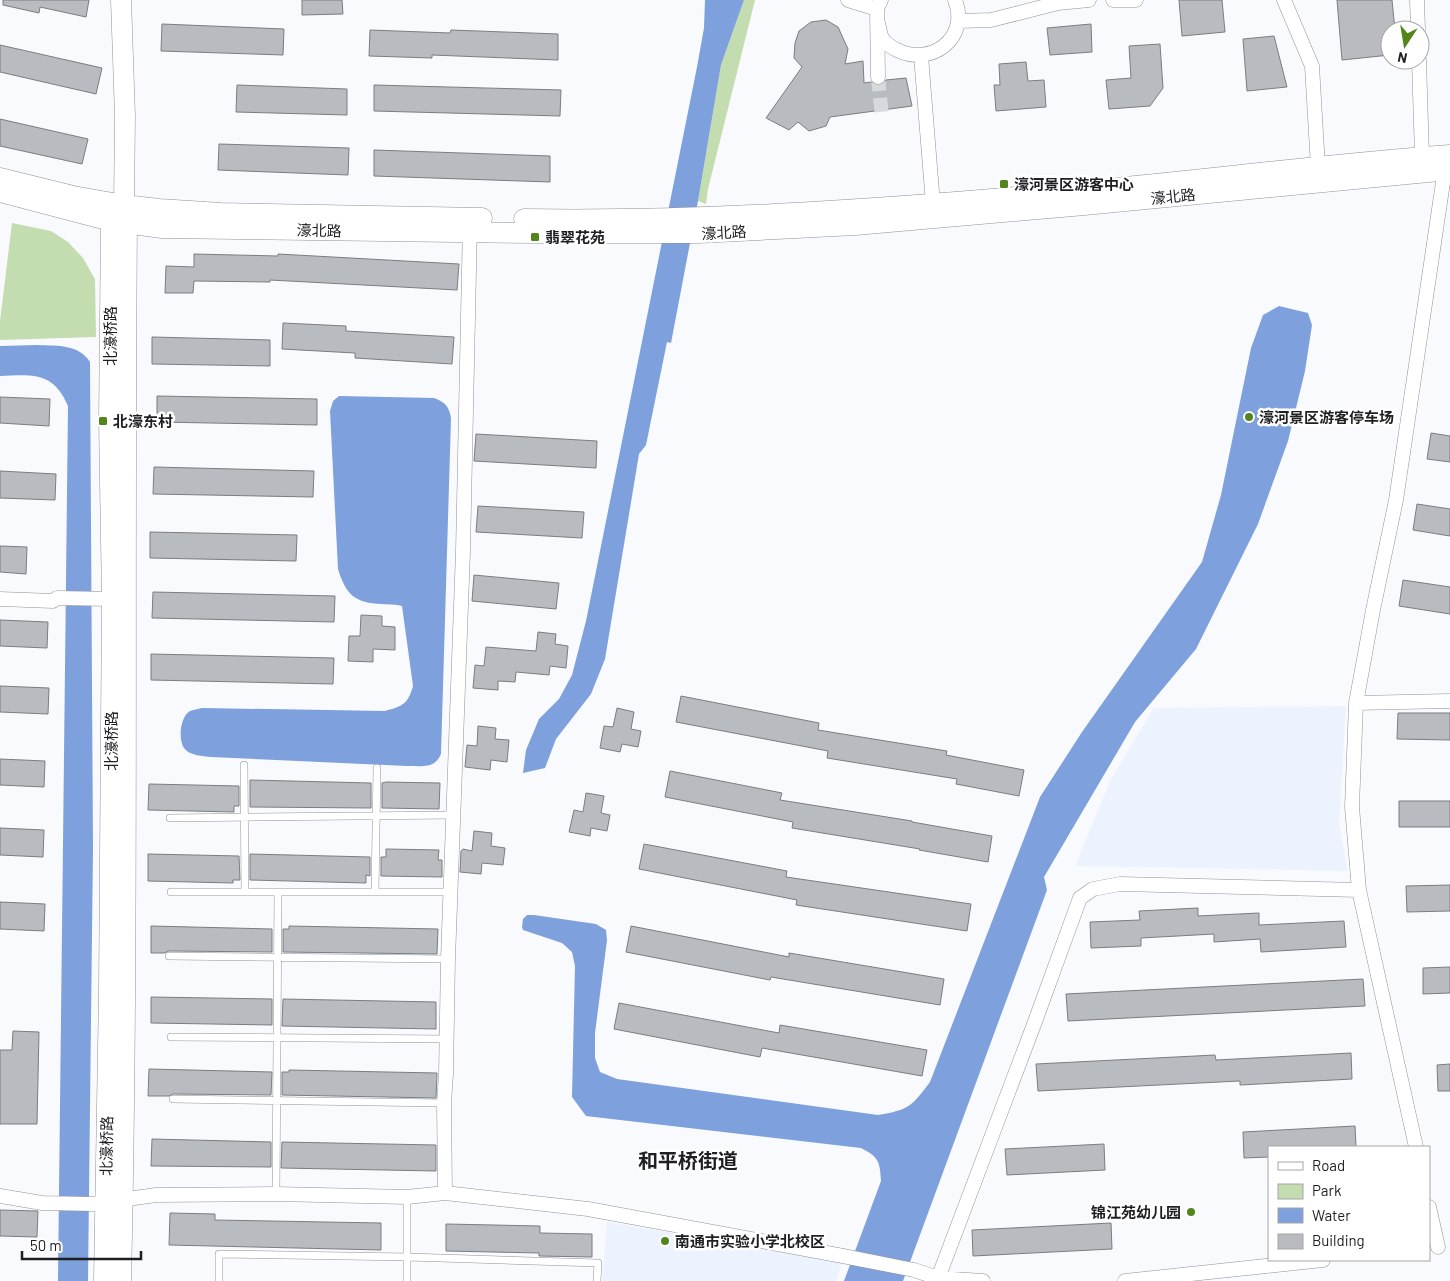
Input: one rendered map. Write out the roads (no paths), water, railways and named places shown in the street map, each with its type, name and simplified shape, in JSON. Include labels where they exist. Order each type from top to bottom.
[{"type":"main road","name":"北濠桥路","points":[[104,1281],[107,1202],[109,990],[103,600],[109,421],[121,216],[125,106],[121,0]]},
{"type":"main road","name":"濠北路","points":[[698,225],[1083,191],[1422,157],[1448,162]]},
{"type":"main road","name":"濠北路","points":[[0,192],[121,216],[162,228],[470,224],[659,226],[855,224],[1084,206],[1448,162]]},
{"type":"main road","name":"濠北路","points":[[0,178],[73,196],[121,216]]},
{"type":"main road","name":"北濠桥路","points":[[121,216],[126,425],[125,989],[107,1202],[121,1281]]},
{"type":"street","points":[[848,0],[879,11]]},
{"type":"street","points":[[879,11],[882,38],[892,48],[905,54],[921,56],[934,53],[945,45],[954,34],[958,22],[958,7],[955,0]]},
{"type":"street","points":[[958,22],[991,20],[1058,3],[1089,0]]},
{"type":"street","points":[[1113,0],[1136,0]]},
{"type":"street","points":[[1284,0],[1312,66],[1318,167]]},
{"type":"street","points":[[1416,0],[1417,20]]},
{"type":"street","points":[[878,77],[879,11]]},
{"type":"street","points":[[921,56],[933,204]]},
{"type":"street","points":[[1419,70],[1422,157]]},
{"type":"street","points":[[1416,1146],[1359,890],[1352,807],[1356,703],[1396,500],[1448,162]]},
{"type":"street","points":[[445,1193],[444,1103],[463,551],[470,224]]},
{"type":"street","points":[[0,599],[53,601],[57,598],[103,600]]},
{"type":"street","points":[[1356,703],[1450,701]]},
{"type":"street","points":[[937,1280],[1080,898],[1093,889],[1120,884],[1359,890]]},
{"type":"street","points":[[0,1196],[49,1203],[107,1202],[156,1195],[276,1194],[407,1197],[445,1193],[588,1209],[914,1270],[937,1280],[983,1281]]},
{"type":"street","points":[[1430,1211],[1439,1248]]},
{"type":"street","points":[[1125,1281],[1314,1261]]},
{"type":"lane","points":[[244,765],[245,892]]},
{"type":"lane","points":[[375,892],[377,768]]},
{"type":"lane","points":[[170,818],[453,815]]},
{"type":"lane","points":[[170,892],[450,892]]},
{"type":"lane","points":[[276,1194],[278,892]]},
{"type":"lane","points":[[169,956],[448,959]]},
{"type":"lane","points":[[171,1037],[447,1039]]},
{"type":"lane","points":[[173,1099],[444,1103]]},
{"type":"lane","points":[[407,1197],[407,1281]]},
{"type":"lane","points":[[219,1281],[219,1254],[598,1263],[596,1281]]},
{"type":"water","points":[[705,0],[744,0],[721,65],[671,343],[667,342],[646,445],[639,454],[605,659],[591,694],[556,739],[545,768],[523,773],[526,750],[539,719],[559,699],[572,675],[586,621],[697,67],[704,28]]},
{"type":"water","points":[[1279,306],[1308,313],[1312,325],[1305,371],[1288,441],[1258,524],[1196,649],[1135,722],[1044,877],[1047,890],[903,1281],[844,1281],[881,1181],[879,1165],[875,1157],[861,1148],[586,1116],[572,1097],[575,966],[572,952],[562,943],[523,930],[523,919],[527,915],[534,915],[596,924],[606,930],[607,940],[595,1033],[595,1058],[600,1072],[617,1079],[878,1115],[903,1109],[914,1102],[930,1082],[1040,797],[1082,732],[1202,562],[1221,495],[1251,348],[1263,315]]},
{"type":"water","points":[[38,345],[74,349],[85,356],[90,362],[93,848],[88,1281],[58,1281],[68,406],[56,386],[48,381],[32,376],[0,376],[0,346]]},
{"type":"water","points":[[339,396],[434,398],[448,407],[450,414],[441,754],[435,762],[427,766],[417,766],[211,757],[193,754],[184,748],[181,739],[182,723],[190,711],[202,708],[385,711],[396,708],[407,701],[409,697],[413,686],[402,606],[365,602],[358,599],[344,585],[338,569],[330,411],[333,401]]},
{"type":"tunnel","points":[[878,77],[882,116]]},
{"type":"place","name":"濠河景区游客中心","points":[[1004,184]]},
{"type":"place","name":"翡翠花苑","points":[[535,237]]},
{"type":"place","name":"濠河景区游客停车场","points":[[1249,417]]},
{"type":"place","name":"北濠东村","points":[[103,421]]},
{"type":"place","name":"锦江苑幼儿园","points":[[1191,1212]]},
{"type":"place","name":"南通市实验小学北校区","points":[[665,1241]]},
{"type":"district","name":"和平桥街道","points":[[688,1160]]}]
